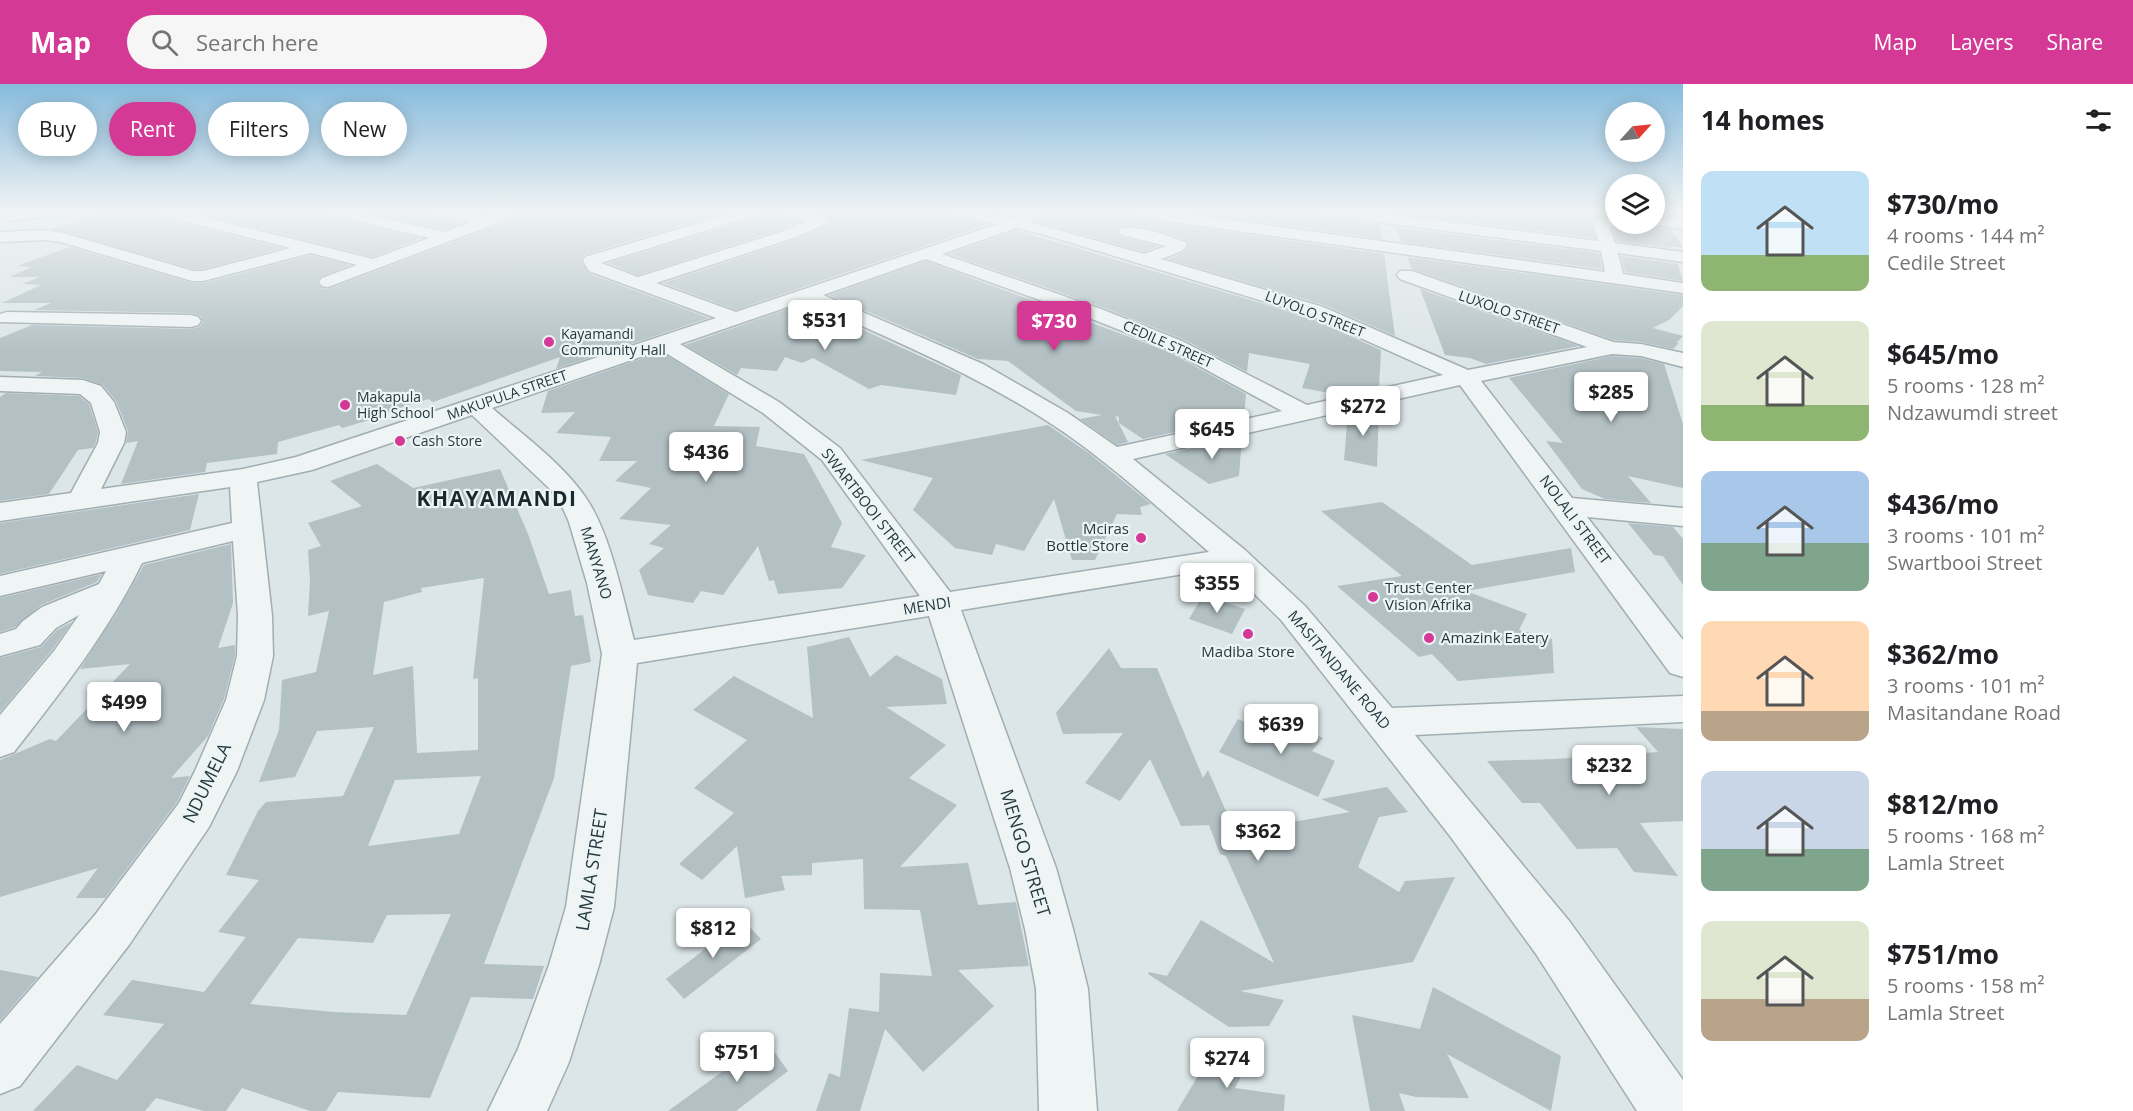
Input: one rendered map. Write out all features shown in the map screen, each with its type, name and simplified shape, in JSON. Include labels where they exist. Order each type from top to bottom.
[{"type":"street","points":[[131,258],[192,276],[203,276],[273,258]]},
{"type":"street","points":[[347,258],[374,264]]},
{"type":"street","points":[[328,282],[390,258]]},
{"type":"street","points":[[601,258],[591,261],[595,267],[735,318]]},
{"type":"street","points":[[637,283],[715,258]]},
{"type":"street","name":"MAKUPULA STREET","points":[[0,512],[243,477],[320,459],[910,258]]},
{"type":"street","name":"CEDILE STREET","points":[[938,258],[1094,313],[1175,345],[1304,413]]},
{"type":"street","name":"LUYOLO STREET","points":[[1142,258],[1316,311],[1466,377]]},
{"type":"street","points":[[1467,258],[1683,288]]},
{"type":"street","points":[[1610,258],[1615,278]]},
{"type":"street","name":"LUXOLO STREET","points":[[1406,275],[1612,348]]},
{"type":"street","name":"MASITANDANE ROAD","points":[[806,294],[975,369],[1059,418],[1113,456],[1234,557],[1293,613],[1466,824],[1553,938],[1670,1111]]},
{"type":"street","points":[[3,319],[45,300]]},
{"type":"street","points":[[3,319],[191,321]]},
{"type":"street","name":"SWARTBOOI STREET","points":[[662,342],[771,408],[831,454],[942,604]]},
{"type":"street","points":[[1113,456],[1466,377],[1612,348],[1641,350],[1683,360]]},
{"type":"street","name":"NOLALI STREET","points":[[1466,377],[1683,665]]},
{"type":"street","points":[[0,384],[83,387],[93,391],[102,402],[112,424],[111,443],[81,500]]},
{"type":"street","points":[[0,398],[24,384]]},
{"type":"street","name":"MANYANO","points":[[476,406],[560,483],[575,503],[584,522],[603,584],[620,654]]},
{"type":"street","name":"NDUMELA","points":[[0,1066],[112,930],[194,815],[216,771],[245,700],[255,656],[255,616],[243,477]]},
{"type":"street","points":[[1565,506],[1683,517]]},
{"type":"street","points":[[0,586],[247,529]]},
{"type":"street","points":[[0,742],[32,648],[112,590],[129,557]]},
{"type":"street","name":"MENDI","points":[[620,654],[1234,557]]},
{"type":"street","name":"MENGO STREET","points":[[942,604],[1033,868],[1049,929],[1062,988],[1068,1111]]},
{"type":"street","name":"LAMLA STREET","points":[[517,1111],[541,1062],[574,965],[590,907],[620,654]]},
{"type":"street","points":[[1382,722],[1574,716],[1683,709]]},
{"type":"building","points":[[40,258],[107,258],[192,283],[204,283],[300,258],[322,258],[350,265],[320,277],[317,283],[322,288],[328,289],[411,258],[582,258],[581,260],[588,273],[709,318],[556,369],[560,357],[433,402],[428,399],[342,428],[339,425],[278,442],[277,454],[207,463],[205,472],[121,484],[138,441],[126,443],[128,431],[116,401],[103,385],[83,378],[35,376],[42,372],[0,371],[0,338],[32,325],[191,329],[199,327],[203,322],[200,316],[191,313],[34,310],[51,303],[2,303],[41,285],[23,284],[39,277],[9,277],[32,267],[17,266]]},
{"type":"building","points":[[154,258],[245,258],[203,269],[193,269]]},
{"type":"building","points":[[624,258],[692,258],[638,275],[608,263]]},
{"type":"building","points":[[739,258],[889,258],[736,310],[663,283]]},
{"type":"building","points":[[960,258],[1110,258],[1308,317],[1381,350],[1379,387],[1341,395],[1302,388],[1310,364],[1249,353],[1247,372],[1183,339],[1102,307]]},
{"type":"building","points":[[1385,258],[1395,336],[1324,305],[1168,259]]},
{"type":"building","points":[[1407,258],[1683,295],[1683,306],[1669,320],[1653,328],[1683,336],[1673,349],[1641,342],[1613,340],[1412,269]]},
{"type":"building","points":[[1520,258],[1600,258],[1602,269]]},
{"type":"building","points":[[1621,258],[1678,264],[1683,281],[1625,272]]},
{"type":"building","points":[[926,261],[1167,351],[1246,394],[1244,417],[1143,439],[1119,423],[1119,417],[1115,416],[1128,442],[1117,445],[1080,419],[1102,415],[1076,411],[1008,361],[978,359],[829,295]]},
{"type":"building","points":[[1420,289],[1579,346],[1486,364],[1470,358],[1445,355]]},
{"type":"building","points":[[805,303],[961,375],[956,395],[881,385],[869,389],[813,358],[802,363],[785,357],[777,371],[741,368],[737,375],[685,345]]},
{"type":"building","points":[[661,352],[729,394],[714,426],[760,427],[756,446],[804,454],[842,523],[831,547],[866,555],[842,588],[778,594],[774,580],[769,581],[758,546],[723,595],[701,591],[693,603],[648,595],[639,570],[664,548],[649,544],[671,525],[619,519],[651,488],[615,481],[637,461],[599,461],[611,437],[556,433],[575,412],[541,413],[548,391]]},
{"type":"building","points":[[1612,356],[1641,358],[1664,364],[1683,424],[1683,488],[1628,476],[1651,503],[1605,499],[1582,489],[1546,441],[1563,443],[1509,378]]},
{"type":"building","points":[[6,393],[79,396],[89,404],[98,432],[96,442],[93,448],[78,450],[49,494],[0,501],[0,397]]},
{"type":"building","points":[[1379,406],[1377,467],[1344,460],[1348,413]]},
{"type":"building","points":[[1048,425],[1090,454],[1151,504],[1140,507],[1142,515],[1117,514],[1095,560],[1072,560],[1054,499],[1024,551],[996,544],[992,555],[955,548],[913,510],[933,478],[861,460]]},
{"type":"building","points":[[1242,437],[1239,476],[1209,484],[1165,454]]},
{"type":"building","points":[[377,464],[413,488],[500,469],[528,534],[549,594],[571,590],[575,616],[583,615],[591,662],[571,666],[554,778],[484,964],[544,966],[533,999],[471,997],[430,1098],[338,1092],[326,1111],[310,1111],[242,1088],[226,1111],[204,1111],[156,1098],[145,1111],[33,1111],[77,1065],[117,1080],[164,1024],[103,1015],[132,980],[204,992],[246,937],[218,932],[259,880],[226,875],[258,811],[266,802],[343,796],[374,727],[317,731],[295,777],[259,782],[279,730],[282,680],[316,672],[329,611],[308,616],[310,581],[308,550],[321,546],[308,523],[362,506],[330,481]],"holes":[[[484,578],[473,679],[478,678],[478,750],[417,753],[413,666],[373,675],[384,602],[422,592],[421,588]],[[481,776],[459,834],[368,846],[395,780]],[[451,914],[406,1015],[334,1012],[250,1004],[298,938],[373,943],[387,915]]]},
{"type":"building","points":[[199,494],[190,530],[0,574],[0,523]]},
{"type":"building","points":[[1382,502],[1472,565],[1571,548],[1575,572],[1466,591],[1527,614],[1519,630],[1552,639],[1554,673],[1458,681],[1432,654],[1419,657],[1337,586],[1402,576],[1321,511]]},
{"type":"building","points":[[1628,523],[1673,527],[1683,539],[1683,585],[1663,556],[1654,555]]},
{"type":"building","points":[[231,544],[233,603],[218,648],[235,645],[235,656],[224,699],[208,736],[171,778],[190,776],[177,802],[105,898],[76,898],[98,868],[0,897],[0,760],[50,739],[56,741],[130,664],[80,669],[116,614],[144,565]]},
{"type":"building","points":[[102,574],[97,582],[41,605],[15,627],[0,632],[0,598]]},
{"type":"building","points":[[1203,595],[1245,609],[1232,634],[1189,619]]},
{"type":"building","points":[[72,622],[52,650],[0,712],[0,658],[41,647],[57,630]]},
{"type":"building","points":[[849,637],[870,677],[896,655],[942,679],[947,704],[886,707],[946,745],[909,778],[957,805],[900,867],[968,863],[978,905],[1016,902],[1029,966],[958,970],[994,1006],[923,1072],[885,1029],[860,1111],[816,1111],[829,1073],[840,1077],[849,1008],[879,1012],[880,973],[932,976],[920,910],[864,909],[863,859],[812,863],[812,875],[781,876],[785,890],[745,898],[737,846],[702,880],[679,864],[734,813],[694,788],[747,740],[693,710],[734,676],[813,718],[807,647]]},
{"type":"building","points":[[1109,648],[1121,668],[1157,668],[1203,778],[1208,770],[1225,809],[1242,831],[1350,812],[1321,799],[1387,787],[1408,812],[1379,817],[1358,867],[1399,892],[1405,881],[1455,877],[1413,962],[1240,991],[1284,1000],[1269,1026],[1229,1027],[1148,974],[1149,972],[1167,976],[1201,920],[1274,963],[1226,856],[1220,854],[1209,825],[1181,826],[1150,759],[1120,801],[1085,783],[1123,733],[1063,734],[1056,713]]},
{"type":"building","points":[[1238,719],[1281,738],[1294,723],[1323,738],[1312,751],[1335,761],[1318,797],[1219,752]]},
{"type":"building","points":[[1636,727],[1683,729],[1683,821],[1640,823],[1678,876],[1634,872],[1617,848],[1577,849],[1540,803],[1522,803],[1487,761],[1658,752]]},
{"type":"building","points":[[743,920],[761,939],[684,999],[666,979]]},
{"type":"building","points":[[0,970],[38,977],[0,1021]]},
{"type":"building","points":[[1433,987],[1561,1056],[1551,1111],[1447,1054],[1469,1098],[1416,1097],[1399,1093],[1405,1111],[1370,1111],[1352,1015],[1420,1029]]},
{"type":"building","points":[[766,1040],[788,1071],[736,1111],[668,1111]]},
{"type":"building","points":[[1217,1044],[1247,1066],[1235,1088],[1285,1095],[1284,1111],[1177,1111]]},
{"type":"place","name":"Kayamandi Community Hall","points":[[549,342]]},
{"type":"place","name":"Makapula High School","points":[[345,405]]},
{"type":"place","name":"Cash Store","points":[[400,441]]},
{"type":"place","name":"Mciras Bottle Store","points":[[1141,538]]},
{"type":"place","name":"Trust Center Vision Afrika","points":[[1373,597]]},
{"type":"place","name":"Madiba Store","points":[[1248,634]]},
{"type":"place","name":"Amazink Eatery","points":[[1429,638]]},
{"type":"district","name":"KHAYAMANDI","points":[[497,499]]}]
